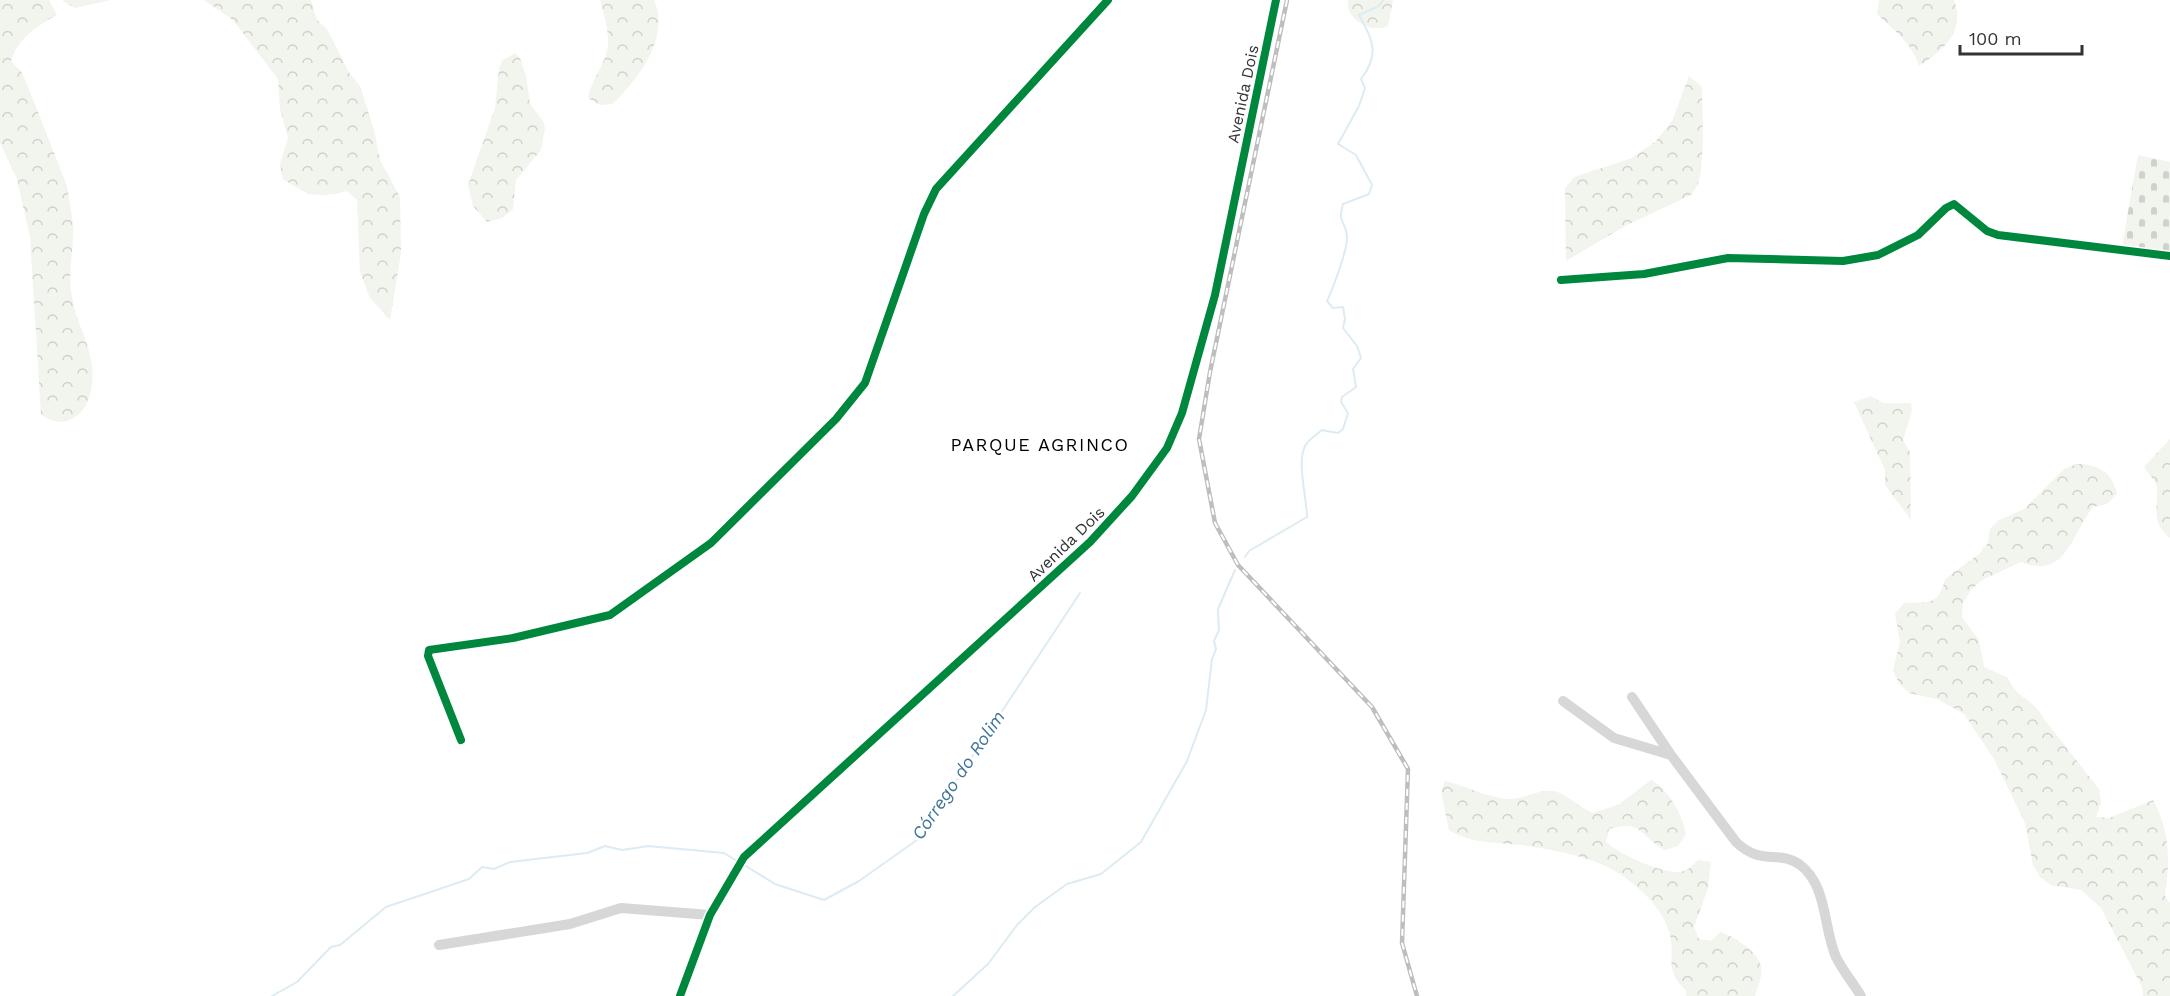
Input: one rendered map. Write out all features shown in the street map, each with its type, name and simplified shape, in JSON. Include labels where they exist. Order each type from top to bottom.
[{"type":"street","points":[[461,740],[428,656],[429,650],[513,638],[610,615],[711,543],[737,519],[836,419],[865,383],[924,214],[936,189],[1108,0]]},
{"type":"street","name":"Avenida Dois","points":[[683,994],[710,915],[740,863],[1090,542],[1132,496],[1167,448],[1182,413],[1215,295],[1276,0]]},
{"type":"street","points":[[1561,280],[1644,274],[1728,258],[1843,261],[1878,255],[1918,235],[1946,208],[1954,204],[1987,231],[1998,235],[2170,256]]},
{"type":"street","points":[[1632,697],[1671,755],[1746,852],[1756,857],[1787,859],[1798,864],[1808,873],[1820,896],[1837,958],[1861,996]]},
{"type":"street","points":[[1563,701],[1614,738],[1671,755]]},
{"type":"street","points":[[439,945],[570,924],[621,908],[710,915]]},
{"type":"green space","points":[[0,0],[49,0],[57,15],[35,28],[23,40],[11,62],[21,71],[27,84],[67,186],[72,217],[71,288],[75,310],[90,356],[92,381],[86,405],[75,417],[62,422],[41,415],[30,237],[17,179],[0,143]]},
{"type":"green space","points":[[63,0],[111,0],[75,8],[63,1]]},
{"type":"green space","points":[[204,0],[311,0],[317,20],[327,29],[350,74],[360,86],[374,130],[380,160],[400,197],[401,253],[390,320],[370,298],[360,272],[357,200],[347,191],[327,195],[307,193],[283,179],[280,164],[288,138],[280,109],[278,79],[233,20]]},
{"type":"green space","points":[[600,0],[654,0],[658,14],[658,28],[649,56],[632,82],[613,104],[600,105],[588,98],[607,53],[608,45]]},
{"type":"green space","points":[[1348,0],[1393,0],[1388,26],[1375,28],[1361,24],[1351,14]]},
{"type":"green space","points":[[1879,0],[1954,0],[1957,11],[1955,31],[1944,47],[1919,66],[1912,50],[1877,14]]},
{"type":"green space","points":[[515,53],[520,58],[526,76],[530,104],[543,121],[545,128],[541,150],[516,180],[513,209],[502,218],[487,222],[473,206],[468,185],[495,108],[499,68],[503,60]]},
{"type":"green space","points":[[1689,76],[1702,87],[1703,142],[1701,171],[1698,184],[1691,195],[1627,225],[1566,261],[1565,188],[1574,177],[1632,158],[1655,142],[1672,121]]},
{"type":"green space","points":[[2138,155],[2170,162],[2170,251],[2122,246]]},
{"type":"green space","points":[[1871,396],[1883,403],[1911,403],[1912,411],[1903,440],[1910,452],[1911,520],[1885,485],[1885,470],[1854,402]]},
{"type":"green space","points":[[2170,439],[2170,538],[2160,527],[2157,515],[2157,488],[2144,467]]},
{"type":"green space","points":[[2077,464],[2085,464],[2103,471],[2112,480],[2117,494],[2107,504],[2093,507],[2066,552],[2058,560],[2048,565],[2036,566],[2021,562],[1982,580],[1971,590],[1963,603],[1962,617],[1979,640],[1984,667],[2008,678],[2016,691],[2035,706],[2099,789],[2101,803],[2096,817],[2109,818],[2153,800],[2163,823],[2167,846],[2168,871],[2165,896],[2170,903],[2170,996],[2143,996],[2142,987],[2101,908],[2081,890],[2051,885],[2040,877],[2033,865],[2025,823],[1994,759],[1964,714],[1937,699],[1909,693],[1899,684],[1893,670],[1900,642],[1895,614],[1904,603],[1926,602],[1936,598],[1945,579],[1979,554],[1988,543],[1990,529],[1999,520],[2024,509],[2064,469]]},
{"type":"green space","points":[[1651,780],[1669,796],[1681,819],[1686,834],[1678,846],[1665,850],[1640,831],[1629,826],[1609,829],[1606,842],[1640,862],[1669,871],[1684,871],[1698,860],[1711,862],[1708,888],[1694,927],[1699,939],[1711,941],[1720,932],[1737,940],[1753,953],[1760,963],[1761,971],[1755,996],[1686,996],[1686,990],[1672,969],[1671,941],[1666,924],[1652,902],[1633,884],[1617,872],[1580,857],[1528,846],[1477,841],[1458,835],[1449,830],[1441,792],[1445,781],[1507,799],[1551,791],[1561,794],[1593,813],[1618,805]]},
{"type":"waterway","points":[[1245,557],[1249,551],[1307,517],[1302,468],[1304,449],[1309,441],[1322,430],[1338,433],[1343,429],[1348,413],[1341,402],[1342,397],[1356,387],[1353,369],[1361,358],[1357,346],[1343,328],[1345,319],[1343,307],[1333,308],[1327,301],[1347,242],[1346,231],[1341,219],[1343,204],[1369,194],[1372,185],[1356,155],[1338,144],[1359,106],[1365,88],[1361,79],[1371,62],[1371,39],[1359,15],[1379,6],[1383,0]]},
{"type":"waterway","points":[[953,996],[988,964],[1017,925],[1035,907],[1067,884],[1101,874],[1141,842],[1187,761],[1206,710],[1212,659],[1216,649],[1214,641],[1219,630],[1218,609],[1235,570]]},
{"type":"waterway","name":"Córrego do Rolim","points":[[744,865],[775,884],[824,900],[859,881],[917,840],[1080,593]]},
{"type":"waterway","name":"Córrego do Rolim","points":[[272,996],[297,982],[331,947],[340,945],[386,907],[469,879],[482,867],[494,869],[510,862],[587,853],[605,846],[622,850],[648,846],[724,853],[737,861]]},
{"type":"railway","points":[[1287,0],[1210,372],[1199,439],[1215,523],[1238,565],[1372,707],[1408,769],[1402,943],[1417,996]]},
{"type":"cycle path","points":[[461,740],[428,656],[429,650],[513,638],[610,615],[711,543],[836,419],[865,383],[924,214],[936,189],[1108,0]]},
{"type":"cycle path","points":[[680,996],[710,915],[744,857],[1090,542],[1132,496],[1167,448],[1182,413],[1215,295],[1276,0]]},
{"type":"cycle path","points":[[1561,280],[1644,274],[1728,258],[1843,261],[1878,255],[1918,235],[1946,208],[1954,204],[1987,231],[1998,235],[2170,256]]},
{"type":"district","name":"PARQUE AGRINCO","points":[[1040,444]]}]
